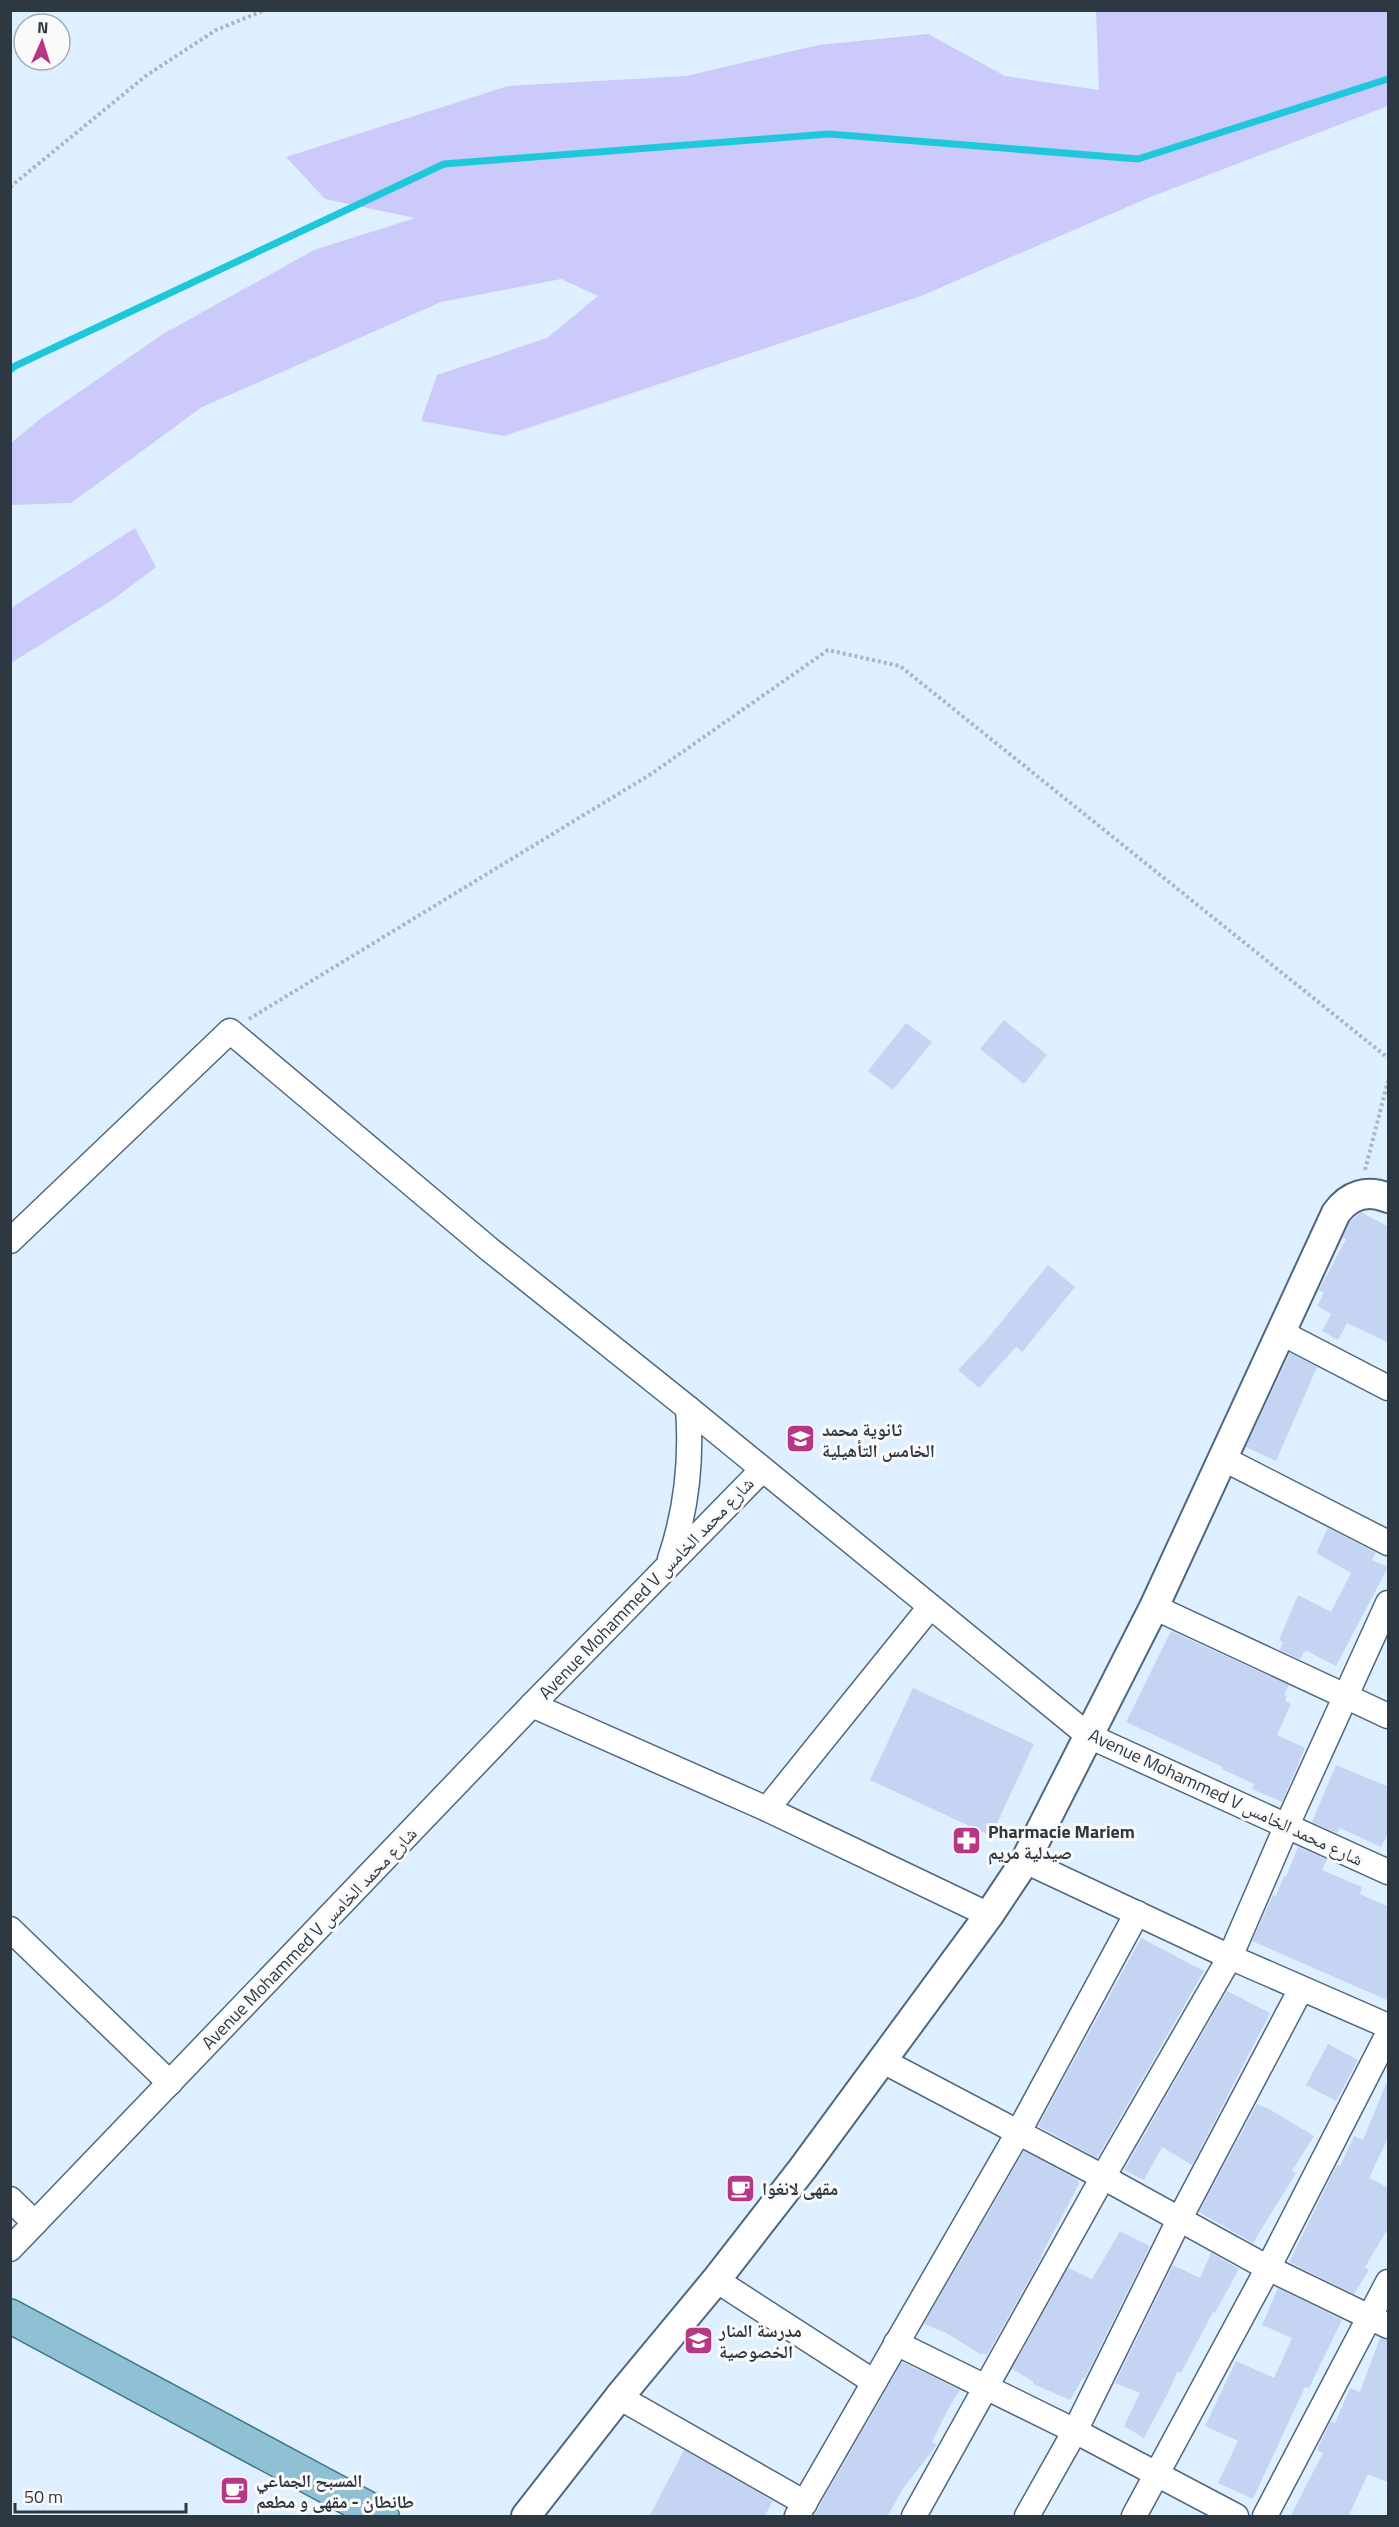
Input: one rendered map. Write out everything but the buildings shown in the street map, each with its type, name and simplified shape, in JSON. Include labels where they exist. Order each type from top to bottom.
[{"type":"main road","points":[[11,2315],[382,2517]]},
{"type":"street","points":[[10,1242],[230,1030],[489,1249],[762,1470]]},
{"type":"street","points":[[526,2517],[803,2168],[989,1916],[1025,1861],[1154,1607],[1336,1213],[1341,1205],[1358,1195],[1379,1194],[1389,1198]]},
{"type":"street","points":[[1280,1332],[1389,1388]]},
{"type":"street","points":[[668,1565],[688,1488],[690,1461],[688,1408]]},
{"type":"street","points":[[1222,1458],[1389,1543]]},
{"type":"street","name":"Avenue Mohammed V شارع محمد الخامس","points":[[10,2249],[532,1705],[762,1470],[1089,1736],[1389,1872]]},
{"type":"street","points":[[914,2517],[1103,2177],[1230,1957],[1287,1825],[1389,1603]]},
{"type":"street","points":[[767,1809],[930,1607]]},
{"type":"street","points":[[1154,1607],[1389,1716]]},
{"type":"street","points":[[532,1705],[767,1809],[989,1916]]},
{"type":"street","points":[[1025,1861],[1230,1957],[1389,2026]]},
{"type":"street","points":[[619,2397],[801,2510],[1018,2133],[1137,1913]]},
{"type":"street","points":[[10,1929],[170,2083]]},
{"type":"street","points":[[1027,2517],[1075,2431],[1179,2220],[1301,1989]]},
{"type":"street","points":[[1134,2517],[1268,2268],[1389,2034]]},
{"type":"street","points":[[881,2060],[1103,2177],[1268,2268],[1379,2321]]},
{"type":"street","points":[[10,2199],[34,2223]]},
{"type":"street","points":[[716,2280],[874,2382]]},
{"type":"street","points":[[1265,2517],[1379,2321],[1389,2282]]},
{"type":"street","points":[[896,2343],[1075,2431],[1236,2517]]},
{"type":"path","points":[[10,187],[147,75],[216,30],[265,10]]},
{"type":"path","points":[[230,1030],[651,774],[828,651],[900,666],[1389,1058]]},
{"type":"path","points":[[1358,1195],[1389,1081]]},
{"type":"shaded area","points":[[1096,11],[1388,11],[1388,106],[1148,198],[921,296],[504,436],[421,421],[437,375],[547,338],[598,296],[561,279],[441,302],[202,407],[71,503],[11,505],[11,443],[40,419],[163,334],[314,250],[415,218],[325,199],[286,157],[508,86],[686,76],[819,45],[928,34],[1005,76],[1099,90]]},
{"type":"shaded area","points":[[135,528],[156,567],[115,598],[11,663],[11,608]]},
{"type":"waterway","points":[[10,370],[444,164],[829,134],[1138,159],[1388,79]]},
{"type":"place","name":"ثانوية محمد الخامس التأهيلية","points":[[801,1439]]},
{"type":"place","name":"Pharmacie Mariem صيدلية مريم","points":[[967,1841]]},
{"type":"place","name":"مقهى لانغوا","points":[[741,2188]]},
{"type":"place","name":"مدرسة المنار الخصوصية","points":[[698,2340]]},
{"type":"place","name":"المسبح الجماعي طانطان - مقهى و مطعم","points":[[235,2490]]}]
